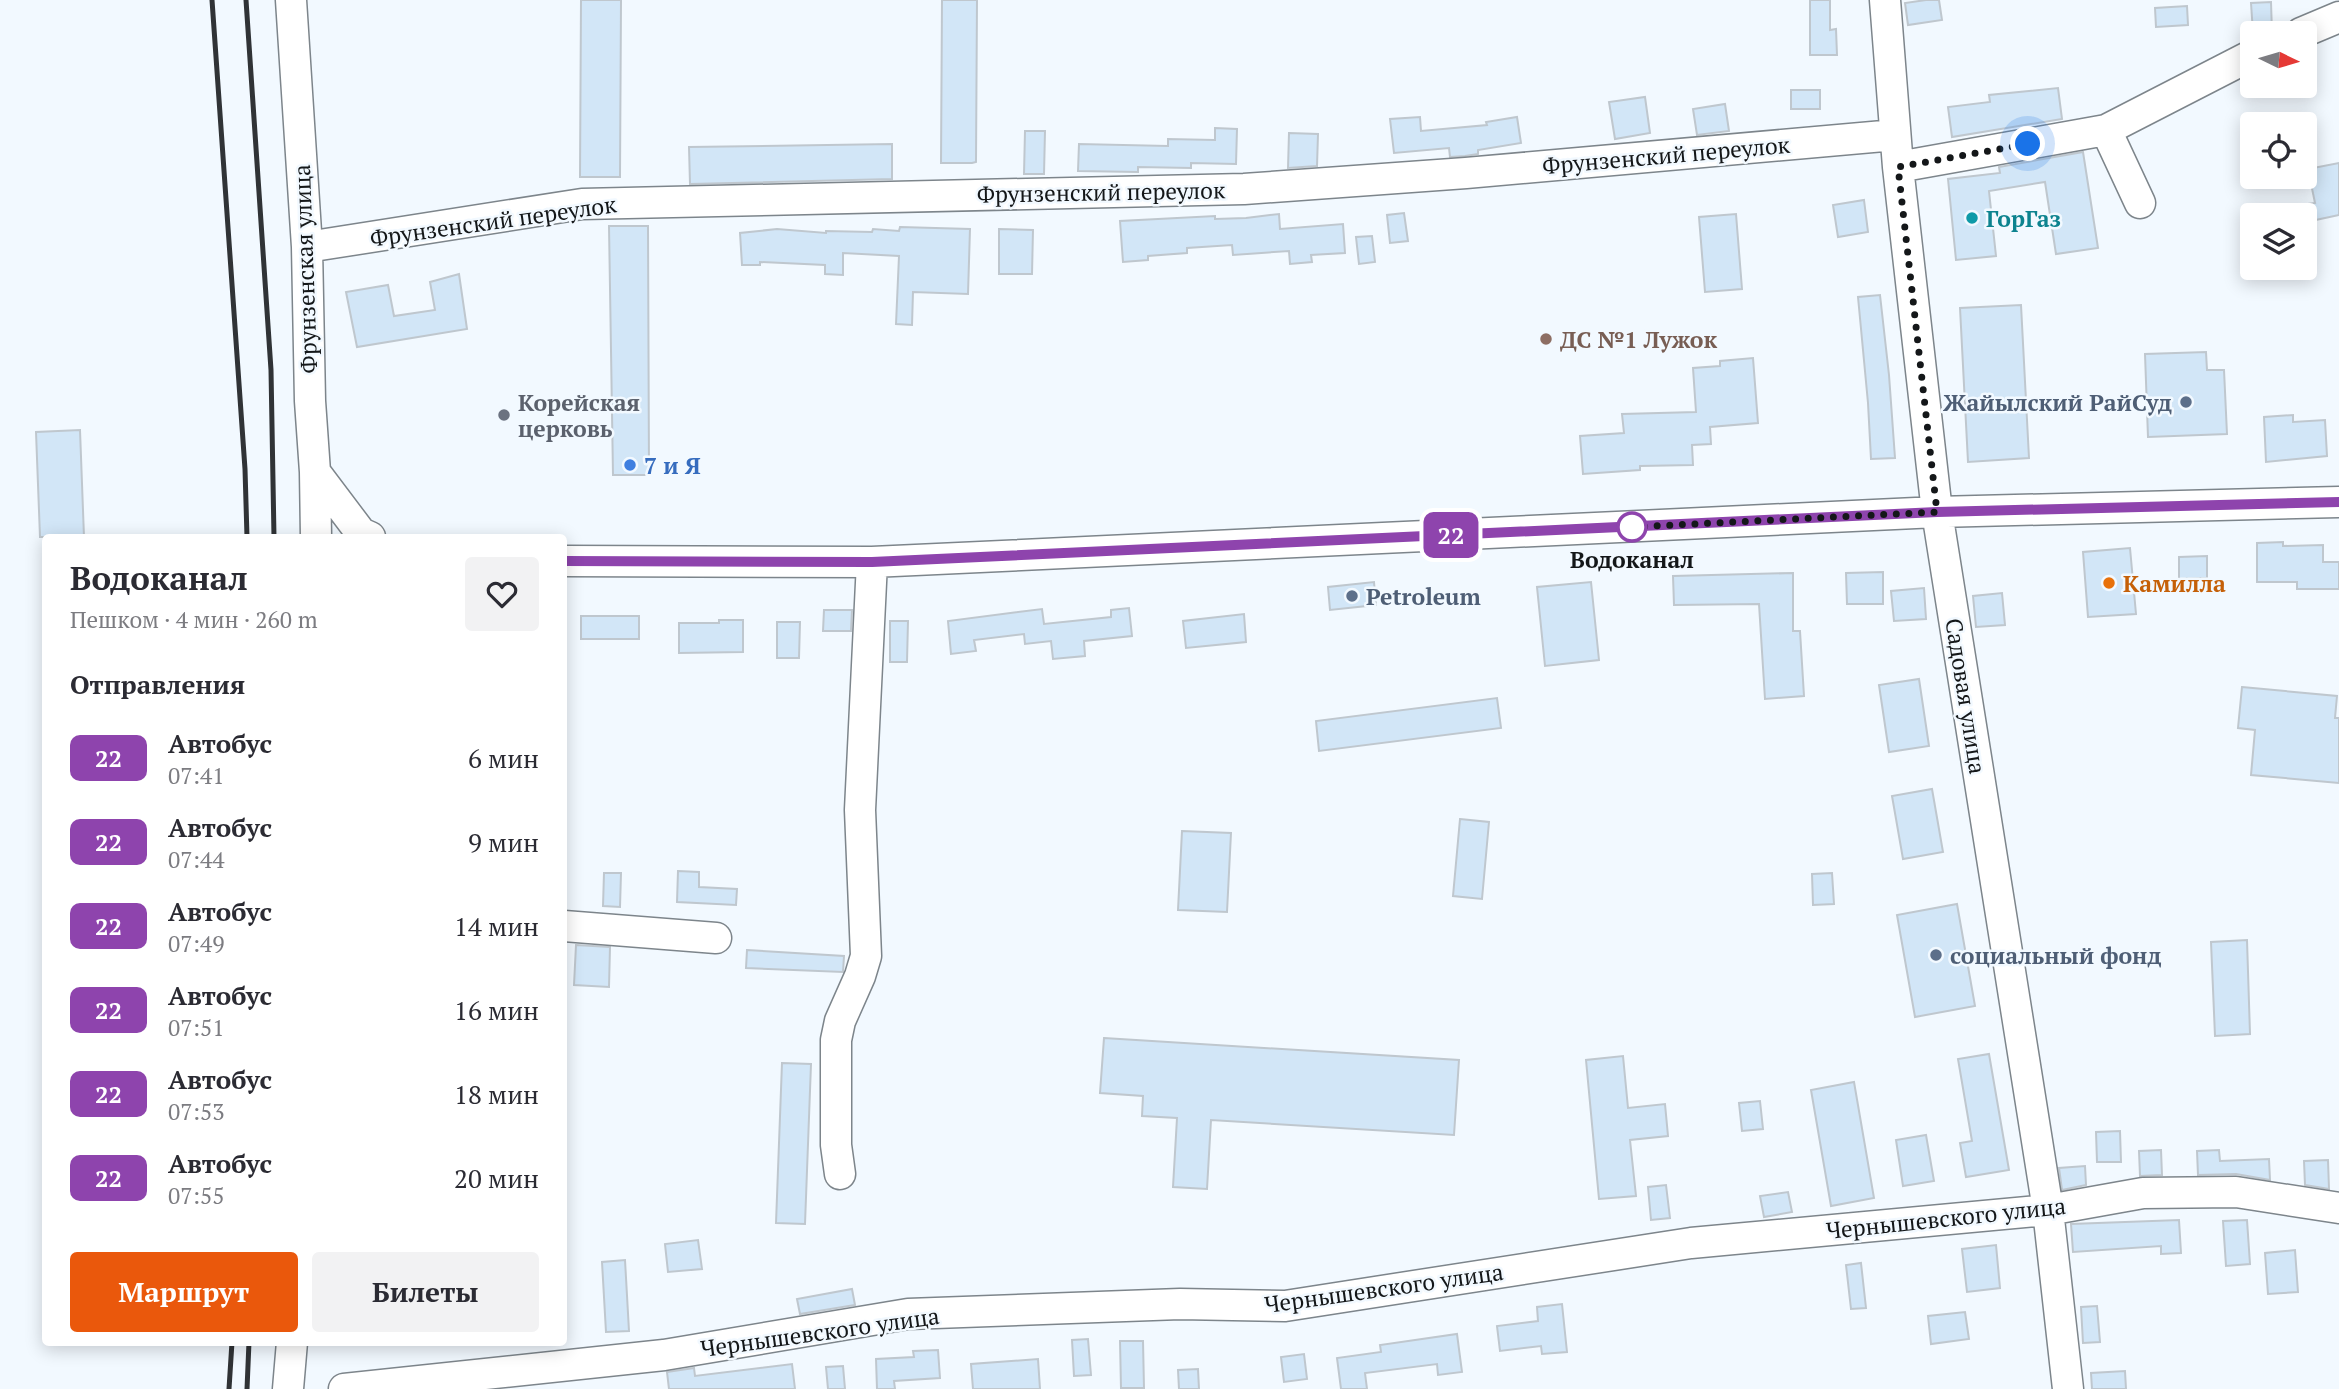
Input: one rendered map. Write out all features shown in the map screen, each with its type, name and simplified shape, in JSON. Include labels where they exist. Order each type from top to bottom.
[{"type":"street","name":"Фрунзенская улица","points":[[291,0],[307,247],[316,534]]},
{"type":"street","name":"Садовая улица","points":[[1885,0],[1898,167],[1937,512],[2048,1210],[2068,1389]]},
{"type":"street","points":[[2317,26],[2339,17]]},
{"type":"street","points":[[1898,167],[2106,130],[2240,61]]},
{"type":"street","points":[[2106,130],[2140,203]]},
{"type":"street","name":"Фрунзенский переулок","points":[[307,247],[582,204],[1244,189],[1466,173],[1895,135]]},
{"type":"street","points":[[315,472],[363,534]]},
{"type":"street","points":[[567,561],[872,562],[1937,512],[2339,502]]},
{"type":"street","points":[[840,1174],[836,1146],[836,1040],[840,1021],[866,956],[860,810],[872,562]]},
{"type":"street","points":[[567,926],[716,938]]},
{"type":"street","name":"Чернышевского улица","points":[[344,1389],[564,1378],[664,1356],[908,1314],[1180,1304],[1285,1306],[1692,1243],[2048,1210],[2143,1194],[2236,1192],[2339,1208]]},
{"type":"street","points":[[288,1389],[292,1346]]},
{"type":"building","points":[[581,0],[621,0],[620,177],[580,177]]},
{"type":"building","points":[[942,0],[977,0],[976,162],[972,163],[941,163]]},
{"type":"building","points":[[1810,0],[1830,0],[1830,30],[1836,29],[1837,55],[1810,55]]},
{"type":"building","points":[[1939,0],[1942,20],[1908,25],[1905,3]]},
{"type":"building","points":[[2271,2],[2272,21],[2252,21],[2251,3]]},
{"type":"building","points":[[2187,6],[2188,25],[2156,27],[2155,8]]},
{"type":"building","points":[[2058,88],[2062,119],[1952,137],[1948,107],[1990,102],[1989,95]]},
{"type":"building","points":[[1791,90],[1820,90],[1820,109],[1791,109]]},
{"type":"building","points":[[1645,97],[1650,133],[1615,139],[1609,102]]},
{"type":"building","points":[[1725,104],[1729,131],[1697,135],[1693,109]]},
{"type":"building","points":[[1420,117],[1421,131],[1487,125],[1486,122],[1517,117],[1521,143],[1478,150],[1478,154],[1465,156],[1450,157],[1449,148],[1394,153],[1390,119]]},
{"type":"building","points":[[1215,128],[1237,129],[1236,164],[1191,163],[1191,168],[1138,167],[1138,172],[1078,171],[1079,144],[1168,146],[1168,139],[1215,140]]},
{"type":"building","points":[[1025,131],[1045,131],[1044,174],[1024,174]]},
{"type":"building","points":[[1289,133],[1318,134],[1317,166],[1288,168]]},
{"type":"building","points":[[892,144],[892,179],[690,184],[689,147]]},
{"type":"building","points":[[2083,152],[2098,248],[2056,254],[2045,182],[1989,191],[1996,256],[1956,260],[1948,179],[2000,173],[1999,167]]},
{"type":"building","points":[[2339,163],[2339,215],[2317,220],[2317,203],[2312,189],[2317,189],[2317,167]]},
{"type":"building","points":[[1864,200],[1868,232],[1838,237],[1833,205]]},
{"type":"building","points":[[1404,213],[1408,241],[1390,243],[1387,215]]},
{"type":"building","points":[[1279,214],[1280,229],[1343,224],[1345,253],[1311,255],[1312,262],[1290,264],[1289,251],[1233,255],[1232,245],[1187,248],[1187,253],[1148,256],[1148,260],[1123,262],[1120,221],[1215,216],[1215,219],[1246,218]]},
{"type":"building","points":[[1736,214],[1742,289],[1705,292],[1699,217]]},
{"type":"building","points":[[609,226],[648,226],[649,475],[613,475]]},
{"type":"building","points":[[900,227],[970,229],[968,294],[913,292],[912,325],[896,324],[899,256],[843,253],[843,275],[825,274],[825,265],[760,262],[760,265],[742,265],[740,233],[777,229],[826,233],[872,232],[873,229],[899,231]]},
{"type":"building","points":[[999,229],[1033,230],[1032,274],[999,274]]},
{"type":"building","points":[[1372,236],[1375,262],[1359,264],[1356,237]]},
{"type":"building","points":[[459,274],[467,329],[357,347],[346,292],[388,285],[394,316],[435,310],[430,282]]},
{"type":"building","points":[[1880,295],[1895,458],[1871,459],[1858,297]]},
{"type":"building","points":[[2021,305],[2029,458],[1968,462],[1960,308]]},
{"type":"building","name":"Жайылский РайСуд","points":[[2206,352],[2207,370],[2224,370],[2227,434],[2148,437],[2145,354]]},
{"type":"building","points":[[1753,358],[1758,423],[1710,427],[1711,444],[1692,445],[1693,465],[1640,466],[1640,470],[1583,474],[1580,436],[1624,433],[1622,414],[1696,412],[1693,368],[1720,366],[1720,361]]},
{"type":"building","points":[[2293,415],[2293,422],[2325,420],[2327,456],[2266,462],[2264,417]]},
{"type":"building","points":[[80,430],[84,534],[42,534],[40,537],[36,432]]},
{"type":"building","points":[[2283,542],[2283,546],[2323,545],[2323,562],[2339,562],[2339,589],[2297,589],[2297,582],[2257,582],[2257,543]]},
{"type":"building","name":"Камилла","points":[[2130,548],[2136,614],[2088,617],[2083,552]]},
{"type":"building","points":[[2207,556],[2207,578],[2179,579],[2179,557]]},
{"type":"building","points":[[1883,572],[1883,604],[1847,604],[1846,573]]},
{"type":"building","points":[[1793,573],[1793,631],[1800,631],[1804,696],[1765,699],[1759,604],[1674,605],[1673,576]]},
{"type":"building","name":"Petroleum","points":[[1374,582],[1376,605],[1330,610],[1328,587]]},
{"type":"building","points":[[1591,582],[1599,660],[1545,666],[1537,587]]},
{"type":"building","points":[[1924,588],[1926,619],[1894,621],[1891,591]]},
{"type":"building","points":[[2002,593],[2005,625],[1976,627],[1973,596]]},
{"type":"building","points":[[1129,608],[1132,636],[1084,641],[1085,656],[1053,659],[1051,641],[1025,644],[1024,634],[974,640],[976,651],[951,654],[948,621],[1042,609],[1044,624],[1111,617],[1111,610]]},
{"type":"building","points":[[824,610],[852,610],[851,631],[823,631]]},
{"type":"building","points":[[1244,614],[1246,642],[1186,648],[1183,621]]},
{"type":"building","points":[[581,616],[639,616],[639,639],[581,639]]},
{"type":"building","points":[[719,620],[743,620],[743,652],[679,653],[679,623],[719,623]]},
{"type":"building","points":[[890,621],[908,621],[907,662],[890,662]]},
{"type":"building","points":[[777,622],[800,622],[799,658],[777,658]]},
{"type":"building","points":[[1919,679],[1929,746],[1889,752],[1879,685]]},
{"type":"building","points":[[2242,687],[2337,696],[2335,718],[2339,718],[2339,783],[2251,775],[2255,730],[2238,728]]},
{"type":"building","points":[[1497,698],[1501,728],[1319,751],[1316,721]]},
{"type":"building","points":[[1932,789],[1943,852],[1903,859],[1892,796]]},
{"type":"building","points":[[1460,819],[1489,822],[1482,899],[1453,896]]},
{"type":"building","points":[[1182,831],[1231,833],[1227,912],[1178,910]]},
{"type":"building","points":[[678,871],[699,872],[699,887],[737,889],[736,905],[677,902]]},
{"type":"building","points":[[604,873],[621,873],[620,907],[603,906]]},
{"type":"building","points":[[1832,873],[1834,904],[1813,905],[1812,874]]},
{"type":"building","points":[[1957,904],[1975,1006],[1915,1017],[1897,915]]},
{"type":"building","points":[[2247,940],[2250,1034],[2215,1036],[2211,942]]},
{"type":"building","points":[[576,945],[610,947],[609,987],[574,985]]},
{"type":"building","points":[[747,950],[844,956],[843,972],[746,968]]},
{"type":"building","points":[[1104,1038],[1459,1060],[1454,1135],[1211,1120],[1207,1189],[1173,1187],[1177,1118],[1142,1116],[1143,1096],[1100,1093]]},
{"type":"building","points":[[1989,1054],[2009,1170],[1966,1177],[1960,1143],[1972,1141],[1958,1059]]},
{"type":"building","points":[[1623,1056],[1628,1108],[1665,1104],[1668,1136],[1630,1140],[1636,1196],[1599,1199],[1586,1060]]},
{"type":"building","points":[[782,1063],[811,1064],[805,1224],[776,1223]]},
{"type":"building","points":[[1854,1082],[1874,1198],[1831,1206],[1811,1090]]},
{"type":"building","points":[[1760,1101],[1763,1129],[1742,1131],[1739,1103]]},
{"type":"building","points":[[2120,1131],[2121,1162],[2097,1162],[2096,1132]]},
{"type":"building","points":[[1926,1135],[1934,1181],[1903,1186],[1896,1140]]},
{"type":"building","points":[[2161,1150],[2162,1175],[2140,1176],[2139,1151]]},
{"type":"building","points":[[2219,1150],[2220,1161],[2269,1159],[2270,1180],[2236,1174],[2198,1175],[2197,1151]]},
{"type":"building","points":[[2328,1160],[2329,1189],[2305,1185],[2304,1161]]},
{"type":"building","points":[[2085,1166],[2086,1185],[2062,1190],[2059,1168]]},
{"type":"building","points":[[1666,1185],[1670,1218],[1651,1220],[1648,1187]]},
{"type":"building","points":[[1788,1192],[1792,1212],[1764,1217],[1760,1196]]},
{"type":"building","points":[[2179,1220],[2181,1253],[2161,1254],[2161,1246],[2073,1252],[2071,1224]]},
{"type":"building","points":[[2247,1220],[2250,1264],[2226,1266],[2223,1221]]},
{"type":"building","points":[[698,1240],[702,1269],[668,1272],[665,1244]]},
{"type":"building","points":[[1996,1245],[2000,1288],[1967,1292],[1962,1249]]},
{"type":"building","points":[[2295,1250],[2298,1292],[2268,1294],[2265,1253]]},
{"type":"building","points":[[625,1260],[629,1331],[606,1332],[602,1262]]},
{"type":"building","points":[[1861,1263],[1866,1308],[1851,1309],[1846,1265]]},
{"type":"building","points":[[852,1289],[855,1305],[800,1314],[797,1299]]},
{"type":"building","points":[[1562,1304],[1567,1352],[1542,1354],[1541,1346],[1500,1351],[1497,1326],[1538,1321],[1537,1307]]},
{"type":"building","points":[[2097,1306],[2100,1342],[2083,1343],[2081,1307]]},
{"type":"building","points":[[1965,1312],[1969,1339],[1931,1344],[1928,1316]]},
{"type":"building","points":[[1457,1334],[1462,1372],[1438,1375],[1437,1364],[1365,1373],[1367,1389],[1341,1389],[1337,1358],[1381,1352],[1380,1345]]},
{"type":"building","points":[[1088,1339],[1091,1375],[1074,1376],[1072,1340]]},
{"type":"building","points":[[1120,1341],[1143,1341],[1144,1388],[1121,1388]]},
{"type":"building","points":[[938,1350],[940,1378],[894,1381],[895,1389],[877,1389],[876,1359],[914,1357],[913,1351]]},
{"type":"building","points":[[1304,1354],[1307,1379],[1284,1382],[1281,1357]]},
{"type":"building","points":[[1038,1359],[1040,1389],[973,1389],[971,1364]]},
{"type":"building","points":[[792,1364],[795,1389],[669,1389],[667,1372],[694,1368],[695,1376]]},
{"type":"building","points":[[843,1366],[845,1389],[828,1389],[826,1367]]},
{"type":"building","points":[[1198,1369],[1199,1389],[1179,1389],[1178,1370]]},
{"type":"building","points":[[2125,1371],[2126,1389],[2092,1389],[2091,1373]]},
{"type":"railway","points":[[212,0],[245,469],[247,534]]},
{"type":"railway","points":[[246,0],[271,370],[274,534]]},
{"type":"railway","points":[[229,1389],[232,1346]]},
{"type":"railway","points":[[247,1389],[249,1346]]},
{"type":"bus line","name":"22","points":[[567,561],[872,562],[1937,512],[2339,502]]},
{"type":"place","name":"ГорГаз","points":[[1972,218]]},
{"type":"place","name":"ДС №1 Лужок","points":[[1546,339]]},
{"type":"place","name":"Жайылский РайСуд","points":[[2186,402]]},
{"type":"place","name":"Корейская церковь","points":[[504,415]]},
{"type":"place","name":"7 и Я","points":[[630,465]]},
{"type":"place","name":"Водоканал","points":[[1632,527]]},
{"type":"place","name":"Камилла","points":[[2109,583]]},
{"type":"place","name":"Petroleum","points":[[1352,596]]},
{"type":"place","name":"социальный фонд","points":[[1936,955]]},
{"type":"route","points":[[1632,527],[1937,512],[1898,167],[2028,144]]}]
